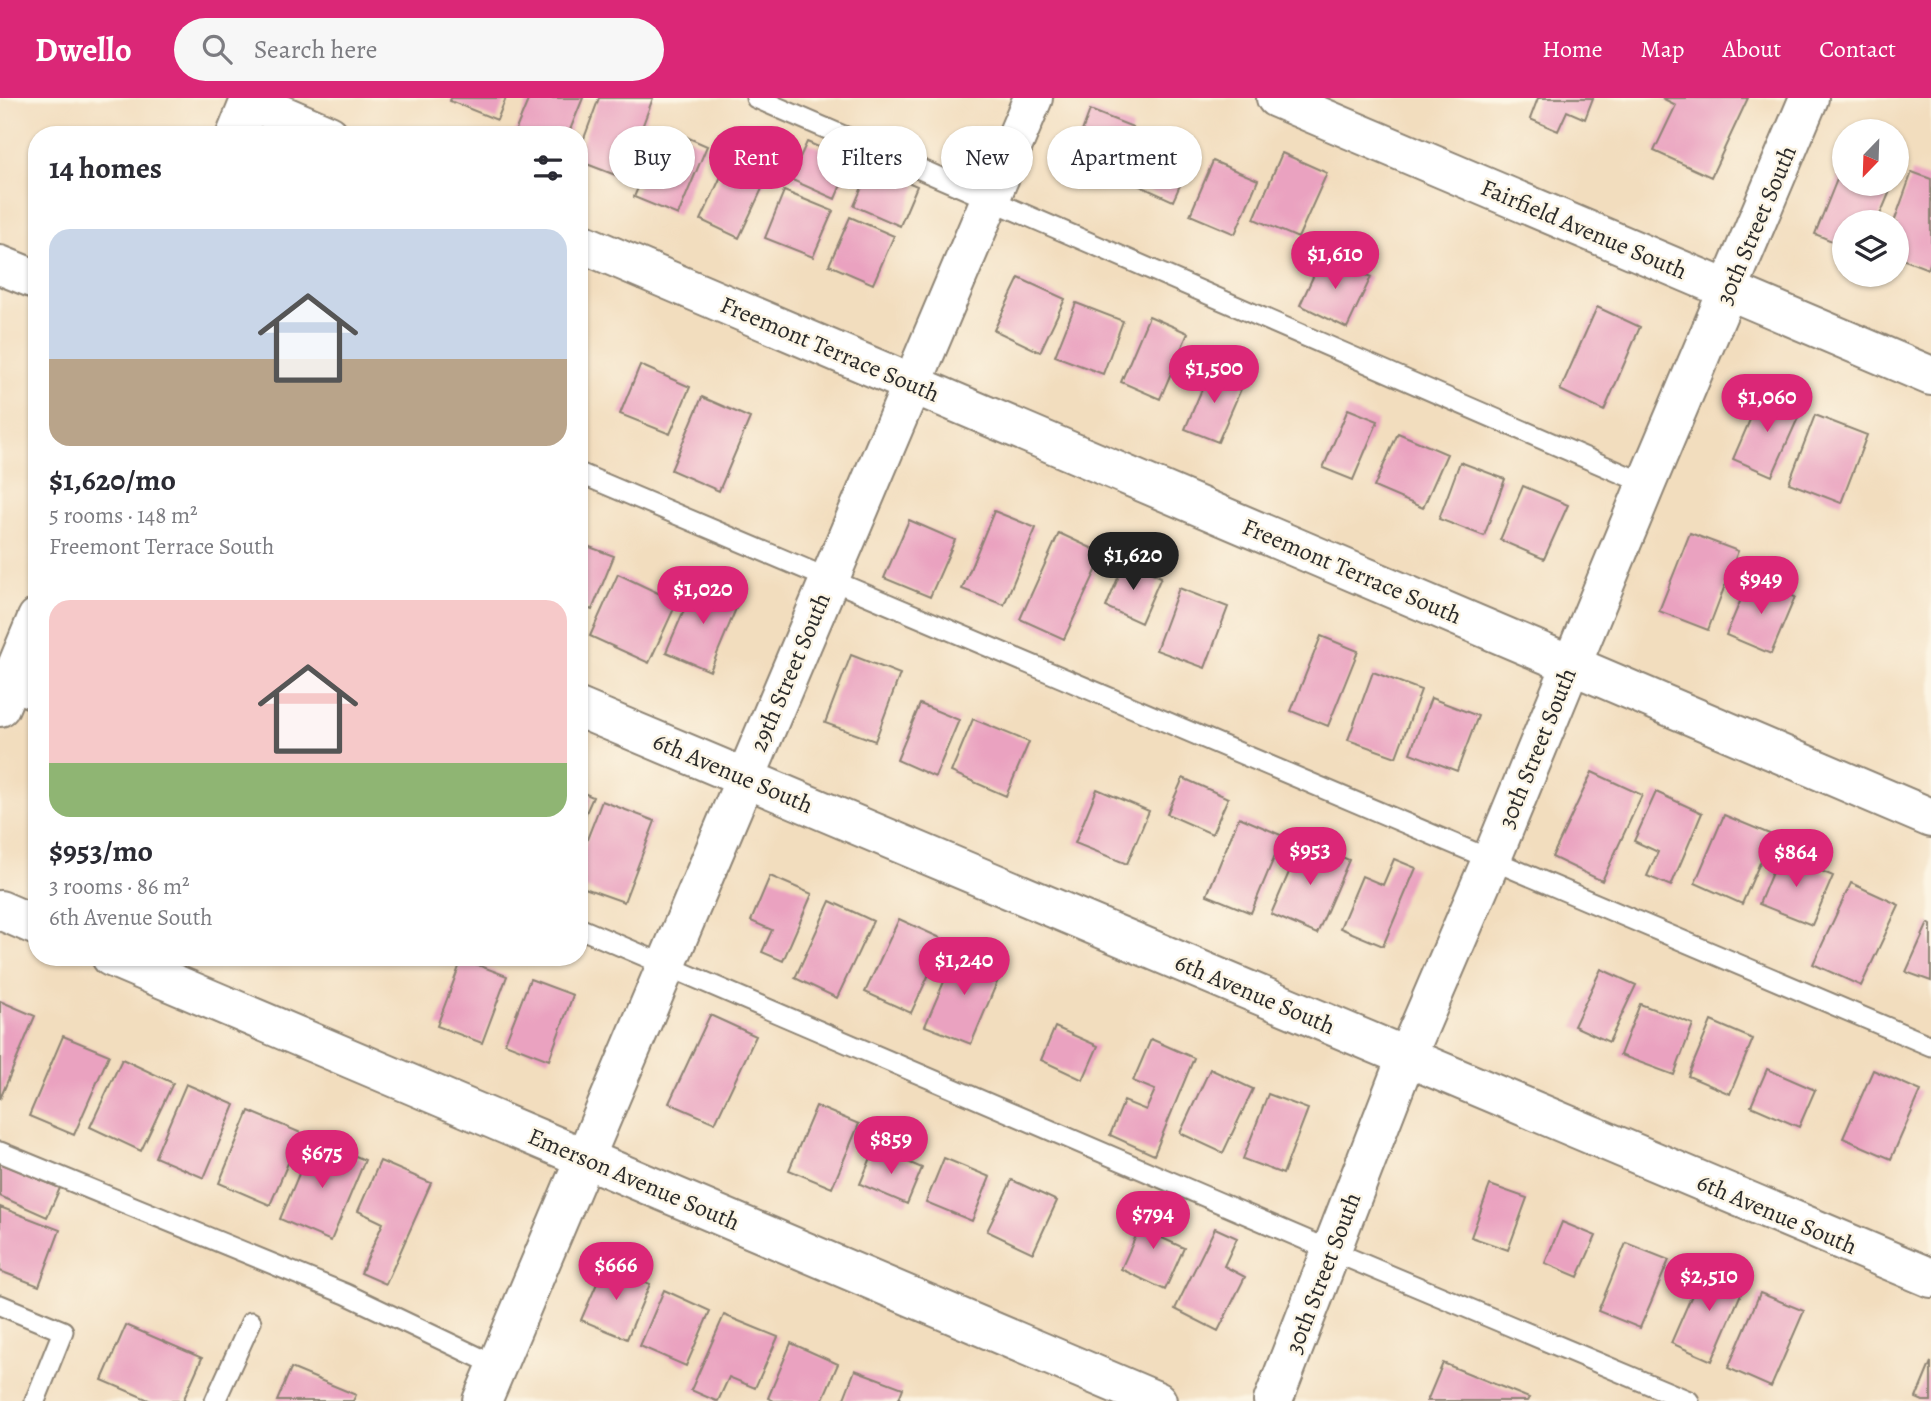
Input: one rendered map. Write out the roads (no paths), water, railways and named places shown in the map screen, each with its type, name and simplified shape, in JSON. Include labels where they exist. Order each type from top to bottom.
[{"type":"street","name":"29th Street South","points":[[482,1401],[1032,98]]},
{"type":"street","name":"Fairfield Avenue South","points":[[1276,98],[1931,376]]},
{"type":"street","name":"30th Street South","points":[[1273,1401],[1406,1058],[1809,98]]},
{"type":"street","points":[[245,111],[298,126]]},
{"type":"street","name":"Freemont Terrace South","points":[[588,246],[1931,818]]},
{"type":"street","points":[[0,265],[28,276]]},
{"type":"street","points":[[15,699],[28,651]]},
{"type":"street","name":"6th Avenue South","points":[[588,712],[1931,1278]]},
{"type":"street","points":[[0,910],[28,922]]},
{"type":"street","name":"Emerson Avenue South","points":[[132,966],[1157,1401]]},
{"type":"lane","points":[[756,98],[1646,484]]},
{"type":"lane","points":[[588,477],[1931,1046]]},
{"type":"lane","points":[[588,932],[1689,1401]]},
{"type":"lane","points":[[0,1152],[346,1294],[497,1366]]},
{"type":"lane","points":[[0,1305],[63,1331],[35,1401]]},
{"type":"lane","points":[[215,1401],[251,1322]]}]
